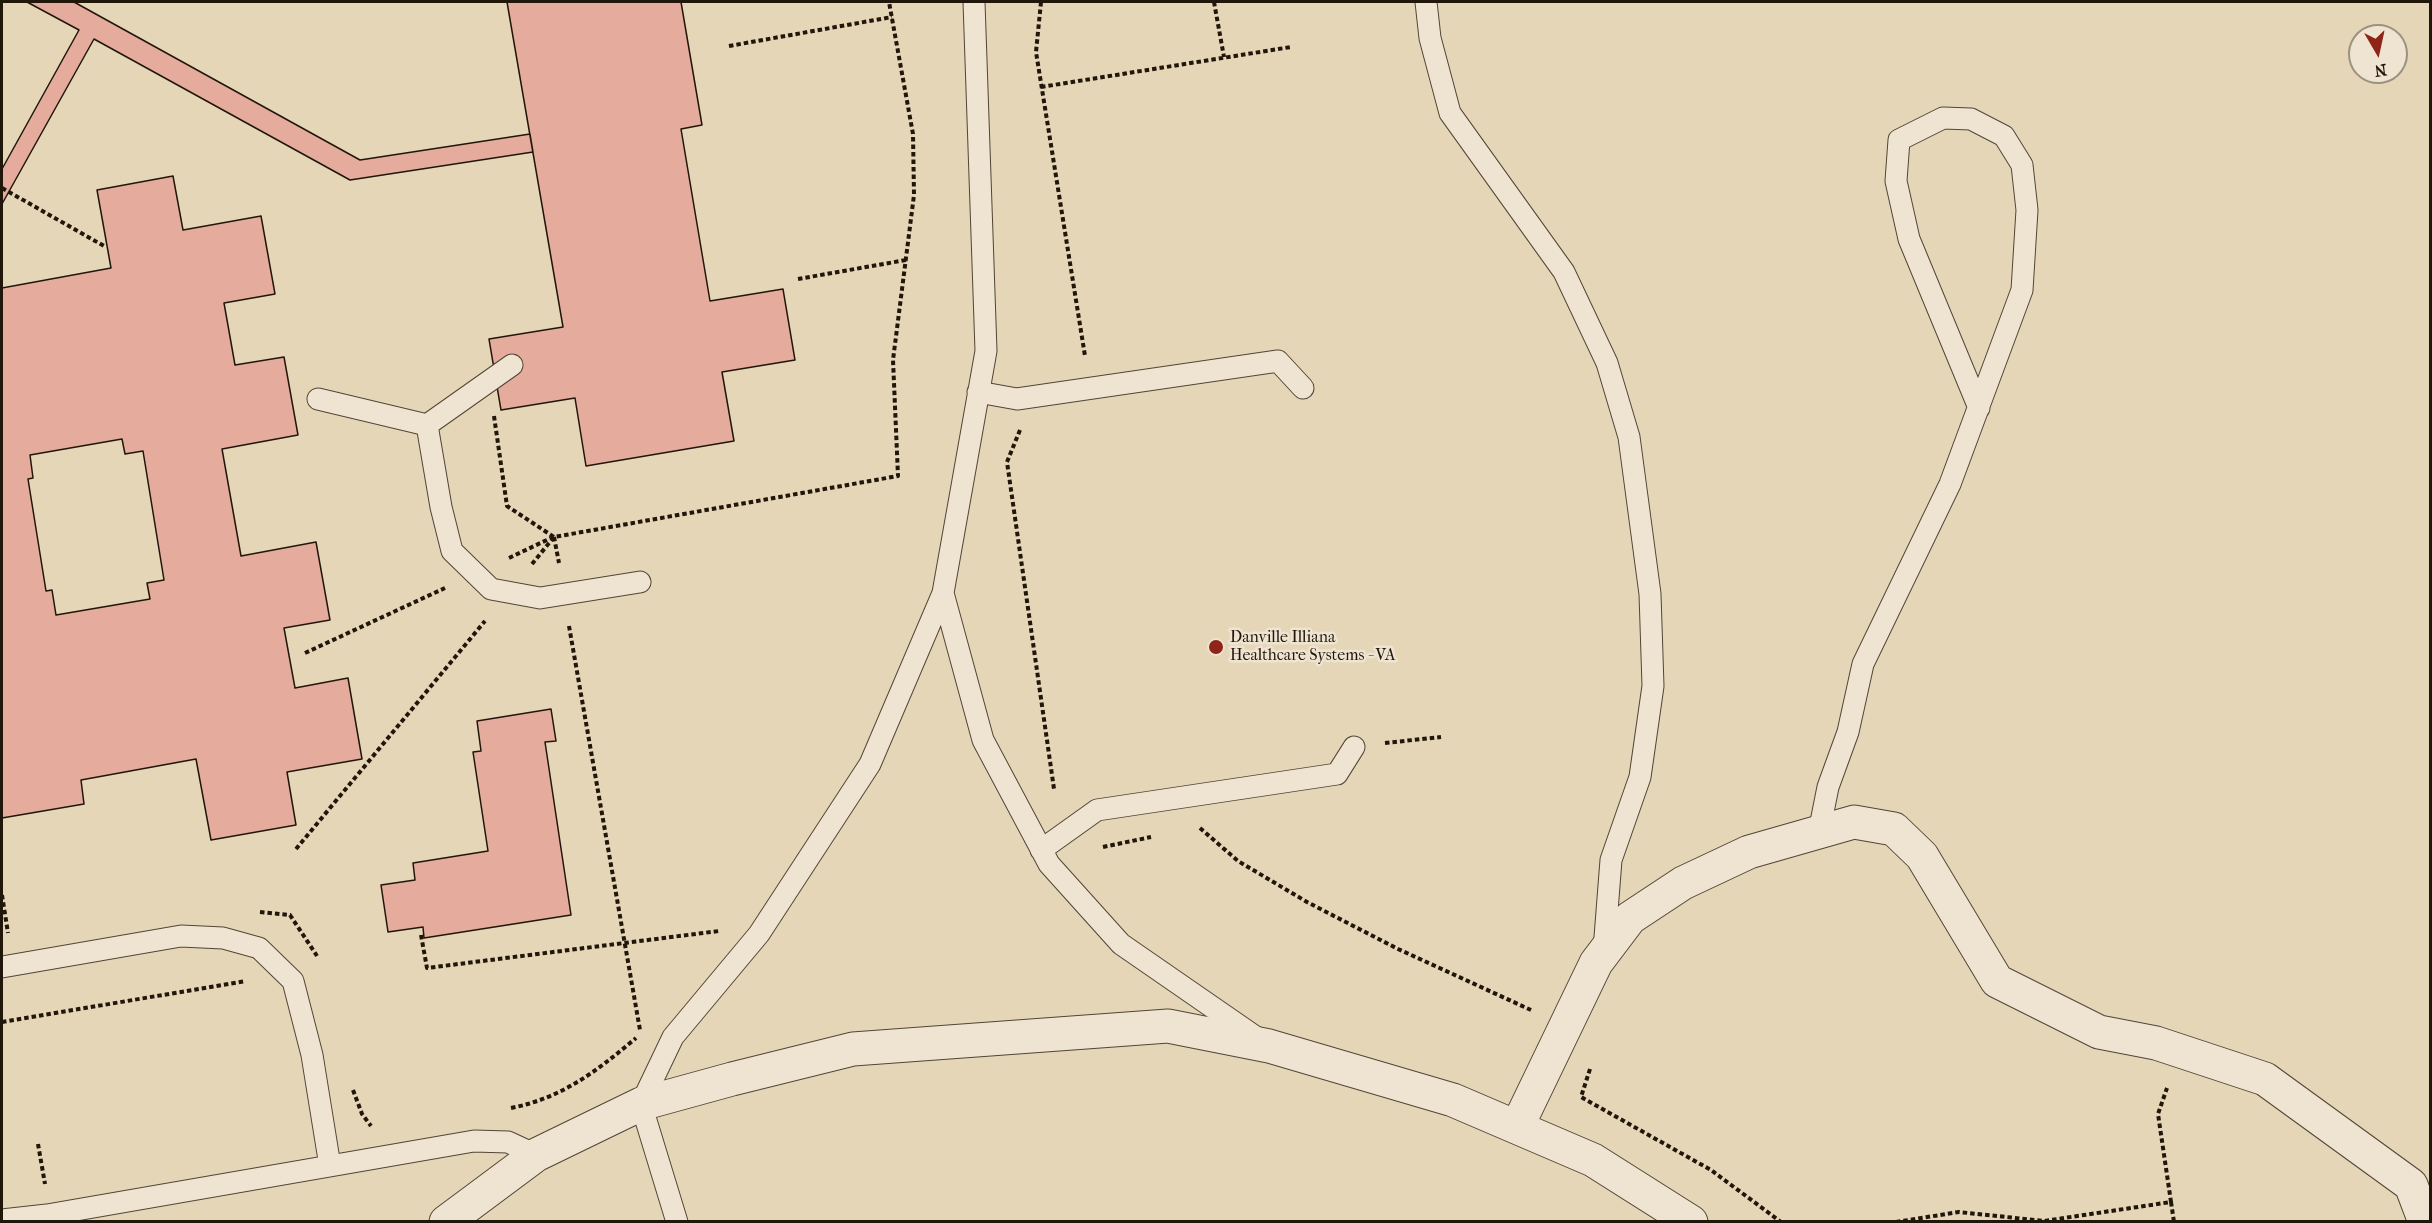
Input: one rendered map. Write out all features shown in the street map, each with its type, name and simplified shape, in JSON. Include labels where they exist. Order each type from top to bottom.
[{"type":"street","points":[[1517,1127],[1596,963],[1630,918],[1683,883],[1749,852],[1854,822],[1894,829],[1922,856],[1997,981],[2099,1032],[2179,1051],[2265,1079],[2421,1174],[2425,1221]]},
{"type":"street","points":[[446,1221],[536,1155],[641,1104],[853,1049],[1168,1026],[1269,1046],[1453,1100],[1593,1160],[1691,1221]]},
{"type":"lane","points":[[677,1221],[641,1104],[673,1037],[759,934],[870,764],[943,593],[986,351],[974,2]]},
{"type":"lane","points":[[1426,2],[1430,38],[1450,113],[1564,272],[1607,363],[1629,437],[1650,594],[1653,686],[1640,777],[1611,860],[1604,953]]},
{"type":"lane","points":[[1819,832],[1828,787],[1848,732],[1863,664],[1950,484],[1979,408],[2022,290],[2027,210],[2022,165],[2004,136],[1971,119],[1943,118],[1899,140],[1896,181],[1909,239],[1979,408]]},
{"type":"lane","points":[[978,392],[1017,399],[1278,362],[1303,388]]},
{"type":"lane","points":[[318,399],[427,425],[512,365]]},
{"type":"lane","points":[[427,425],[441,507],[452,551],[491,589],[540,598],[640,582]]},
{"type":"lane","points":[[943,593],[983,740],[1049,864],[1121,944],[1269,1046]]},
{"type":"lane","points":[[1041,850],[1097,810],[1337,774],[1354,747]]},
{"type":"lane","points":[[2,967],[181,936],[223,938],[258,948],[293,981],[312,1055],[330,1166]]},
{"type":"lane","points":[[2,1220],[474,1141],[508,1142],[536,1155]]},
{"type":"path","points":[[305,653],[554,537],[898,476],[892,360],[915,195],[913,134],[889,2]]},
{"type":"path","points":[[1041,2],[1036,52],[1085,358],[1075,359]]},
{"type":"path","points":[[1214,2],[1224,57]]},
{"type":"path","points":[[729,46],[892,16]]},
{"type":"path","points":[[1041,87],[1291,47]]},
{"type":"path","points":[[2,188],[104,246]]},
{"type":"path","points":[[798,279],[906,260]]},
{"type":"path","points":[[489,381],[507,506],[554,537],[640,1034],[594,1074],[532,1104],[500,1110]]},
{"type":"path","points":[[1022,426],[1007,462],[1054,789]]},
{"type":"path","points":[[296,849],[554,537]]},
{"type":"path","points":[[1354,747],[1441,737]]},
{"type":"path","points":[[1190,830],[1201,828],[1238,861],[1307,902],[1398,949],[1538,1013]]},
{"type":"path","points":[[1101,847],[1156,836]]},
{"type":"path","points":[[2,895],[8,938]]},
{"type":"path","points":[[256,912],[290,915],[320,961]]},
{"type":"path","points":[[421,935],[427,968],[729,930]]},
{"type":"path","points":[[2,1022],[288,974]]},
{"type":"path","points":[[2174,1221],[2158,1113],[2179,1051]]},
{"type":"path","points":[[1593,1059],[1581,1097],[1711,1170],[1781,1221]]},
{"type":"path","points":[[349,1081],[362,1114],[370,1126],[379,1128]]},
{"type":"path","points":[[38,1144],[46,1194]]},
{"type":"path","points":[[1896,1221],[1959,1212],[2044,1221],[2066,1220],[2171,1202]]},
{"type":"building","points":[[27,2],[74,2],[360,160],[530,134],[533,152],[350,180],[94,39],[2,204],[2,169],[79,30]]},
{"type":"building","points":[[507,2],[681,2],[702,125],[681,129],[710,301],[783,289],[795,360],[722,372],[734,441],[586,466],[575,398],[501,410],[489,339],[563,327]]},
{"type":"building","points":[[173,176],[183,230],[261,216],[275,294],[224,303],[235,365],[284,357],[298,435],[222,449],[241,556],[316,542],[330,620],[284,628],[295,688],[348,678],[362,759],[287,772],[296,825],[211,840],[196,759],[81,780],[84,804],[2,818],[2,288],[111,268],[97,190]],"holes":[[[122,439],[125,454],[143,451],[164,580],[147,583],[150,599],[56,615],[52,590],[46,591],[28,479],[33,478],[30,455]]]},
{"type":"building","points":[[551,709],[556,741],[545,742],[571,915],[424,938],[423,927],[388,932],[381,885],[415,880],[413,863],[488,851],[473,752],[481,751],[477,721]]},
{"type":"place","name":"Danville Illiana Healthcare Systems - VA","points":[[1216,647]]}]
